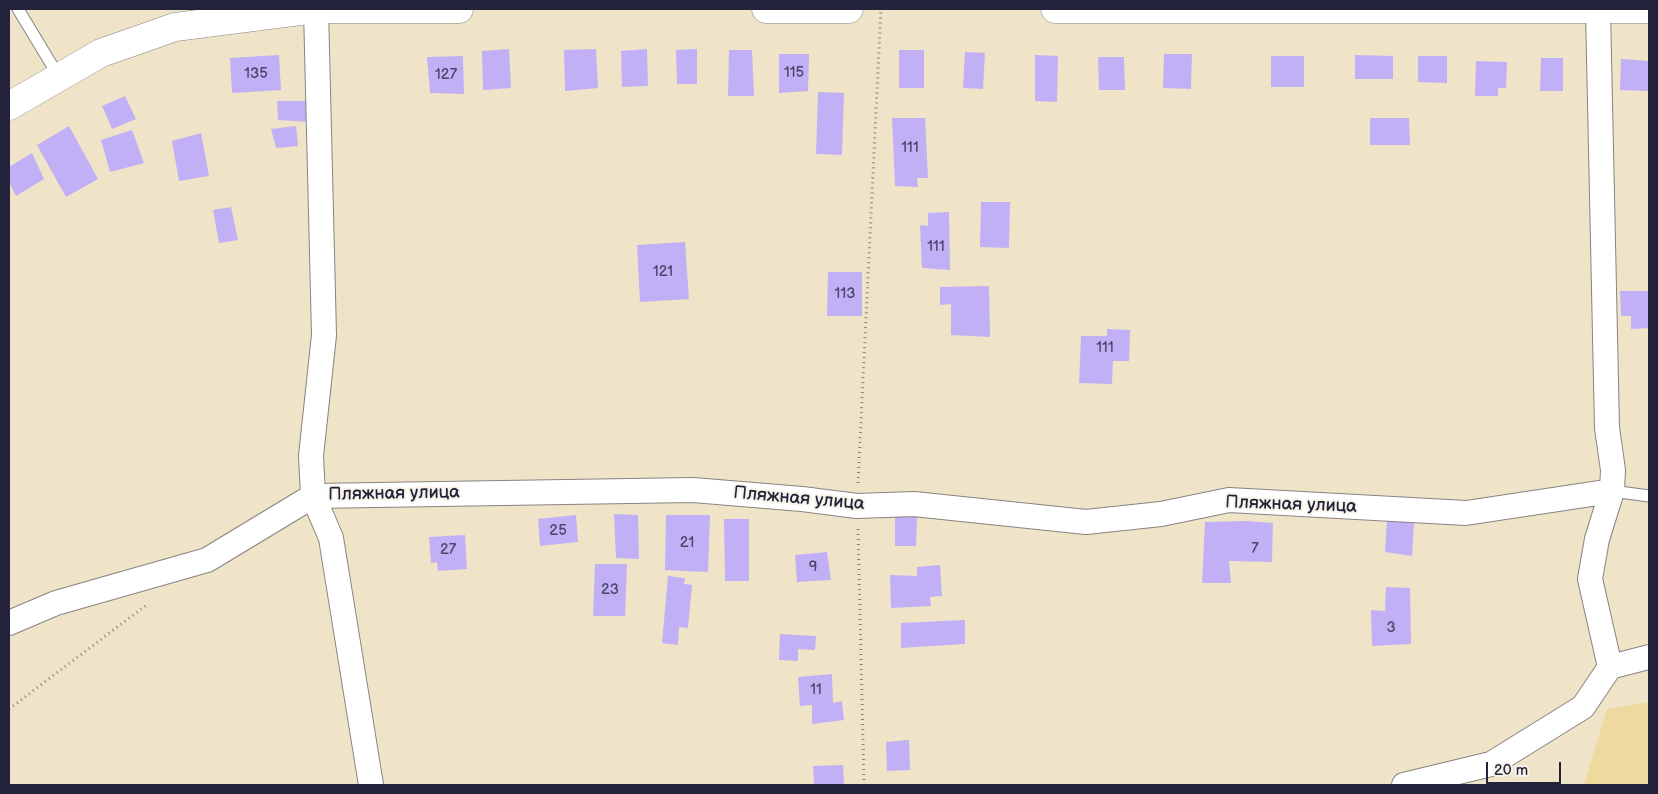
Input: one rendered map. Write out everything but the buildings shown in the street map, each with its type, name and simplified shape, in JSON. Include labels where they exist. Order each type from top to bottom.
[{"type":"main road","points":[[9,106],[101,53],[175,26],[316,9],[459,9]]},
{"type":"main road","points":[[766,9],[849,9]]},
{"type":"main road","points":[[1055,9],[1649,9]]},
{"type":"street","points":[[316,9],[324,335],[311,456],[313,496],[331,538],[371,785]]},
{"type":"street","points":[[1598,10],[1607,428],[1613,470],[1612,491],[1597,539],[1590,579],[1610,667]]},
{"type":"street","name":"Пляжная улица","points":[[9,623],[56,603],[207,560],[313,496],[693,490],[802,499],[857,506],[914,504],[1086,522],[1161,514],[1229,500],[1466,513],[1612,491]]},
{"type":"street","points":[[1404,785],[1491,764],[1583,707],[1610,667],[1649,657]]},
{"type":"lane","points":[[18,9],[59,77]]},
{"type":"lane","points":[[1612,491],[1649,496]]},
{"type":"path","points":[[864,785],[857,506],[881,9]]},
{"type":"path","points":[[9,709],[151,601]]},
{"type":"sand","points":[[1649,702],[1649,785],[1584,785],[1607,709]]}]
